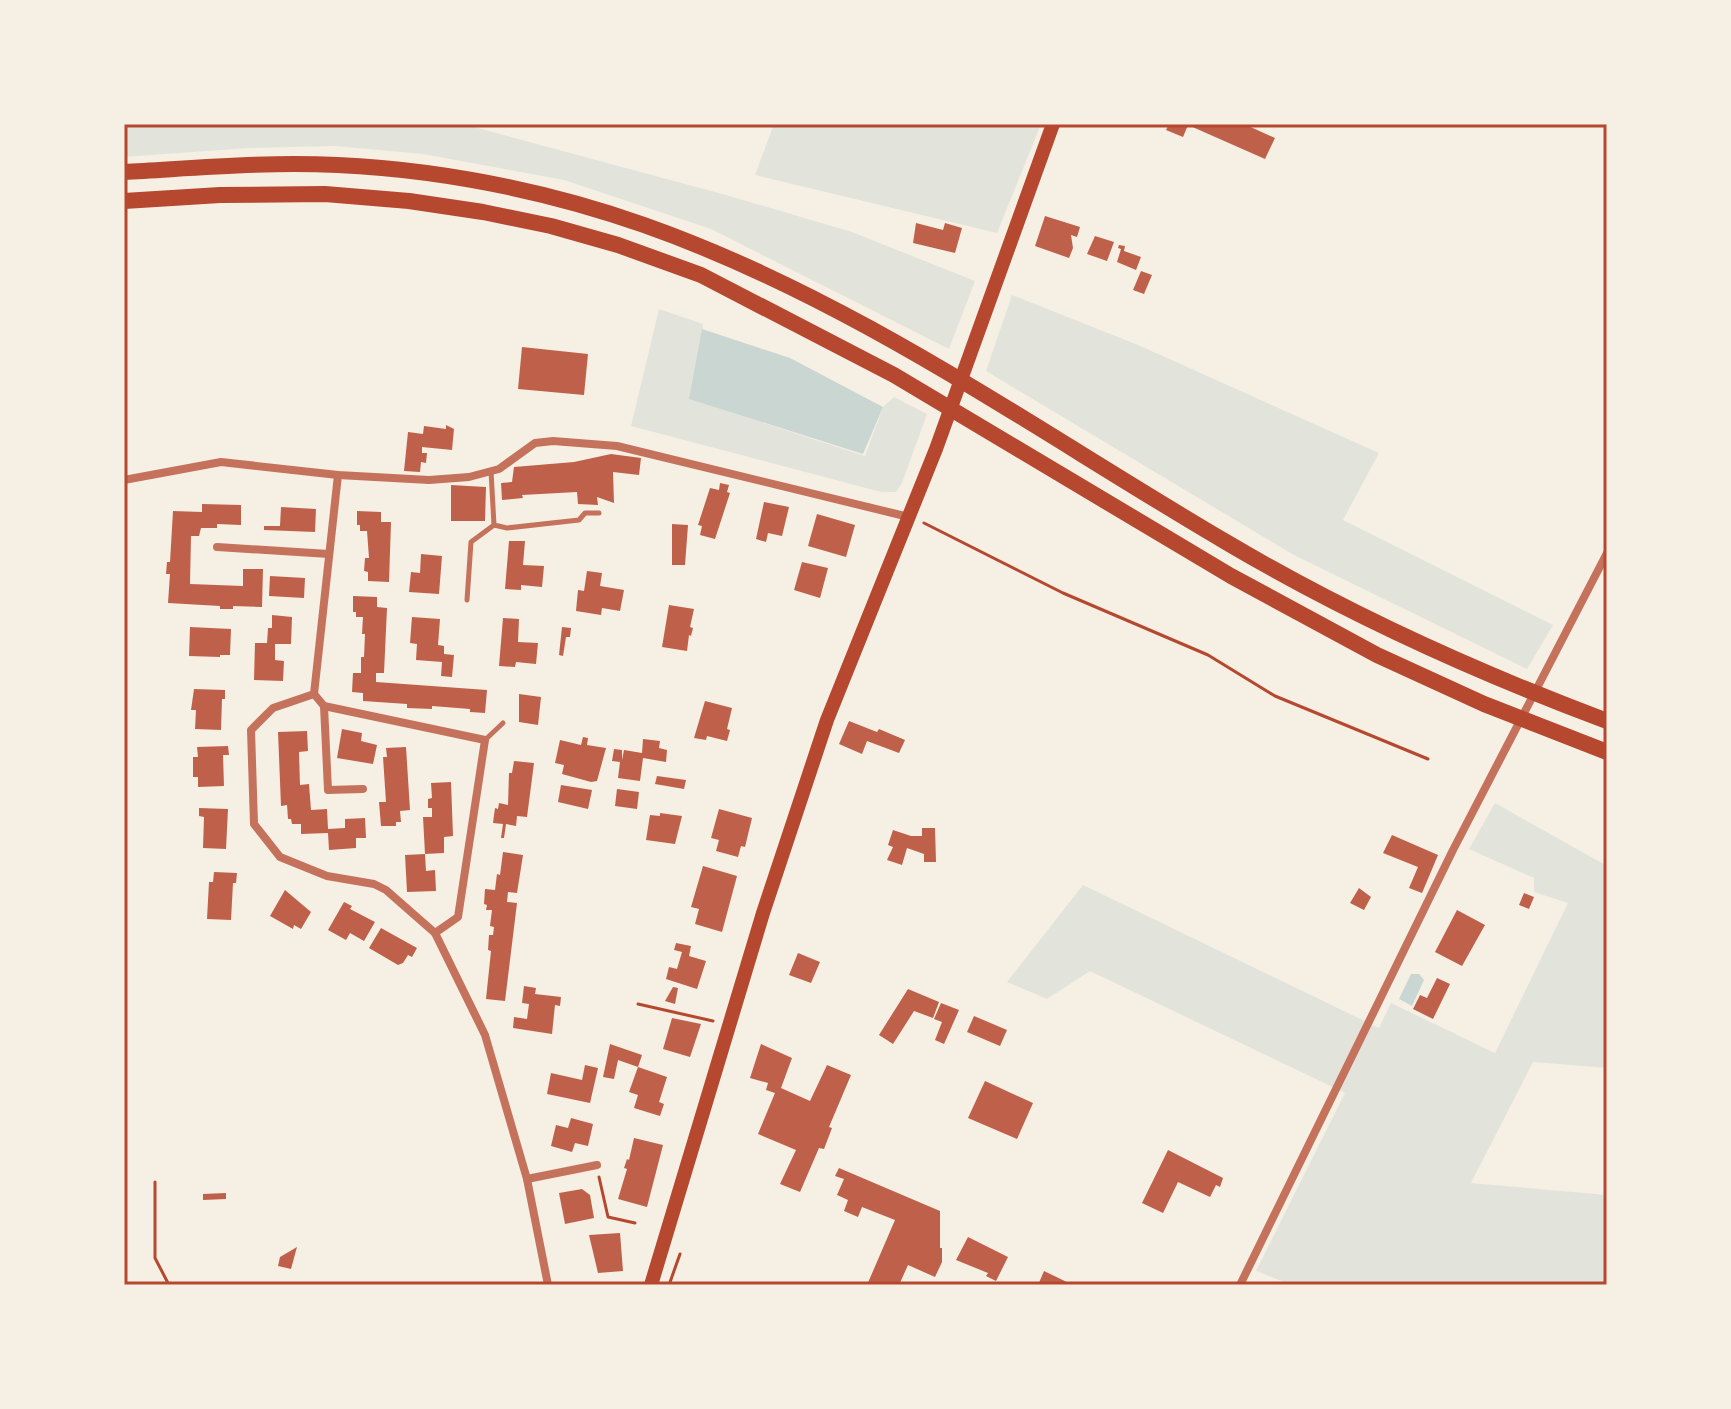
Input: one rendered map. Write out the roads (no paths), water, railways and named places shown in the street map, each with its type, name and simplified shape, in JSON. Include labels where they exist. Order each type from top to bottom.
[{"type":"highway","points":[[124,172],[295,164],[371,168],[512,189],[644,225],[764,274],[894,340],[1229,544],[1387,627],[1494,676],[1607,721]]},
{"type":"highway","points":[[124,201],[220,195],[325,194],[409,201],[551,226],[618,245],[701,275],[894,375],[1231,576],[1377,655],[1484,704],[1607,752]]},
{"type":"main road","points":[[651,1285],[782,850],[827,720],[936,449],[1053,124]]},
{"type":"street","points":[[124,480],[221,462],[338,475],[429,480],[469,477],[499,469],[535,443],[553,441],[617,446],[909,517]]},
{"type":"street","points":[[338,475],[314,694],[324,706],[328,790],[363,789]]},
{"type":"street","points":[[217,547],[329,554]]},
{"type":"street","points":[[1240,1285],[1453,850],[1607,553]]},
{"type":"street","points":[[314,694],[273,708],[251,730],[254,824],[280,857],[327,876],[374,884],[386,890],[435,933],[485,1035],[527,1179],[548,1285]]},
{"type":"street","points":[[324,706],[485,740],[458,917],[435,933]]},
{"type":"street","points":[[527,1179],[597,1165]]},
{"type":"lane","points":[[491,471],[494,525]]},
{"type":"lane","points":[[467,600],[471,542],[494,525],[507,528],[579,520],[585,513],[599,513]]},
{"type":"lane","points":[[485,740],[503,723]]}]
